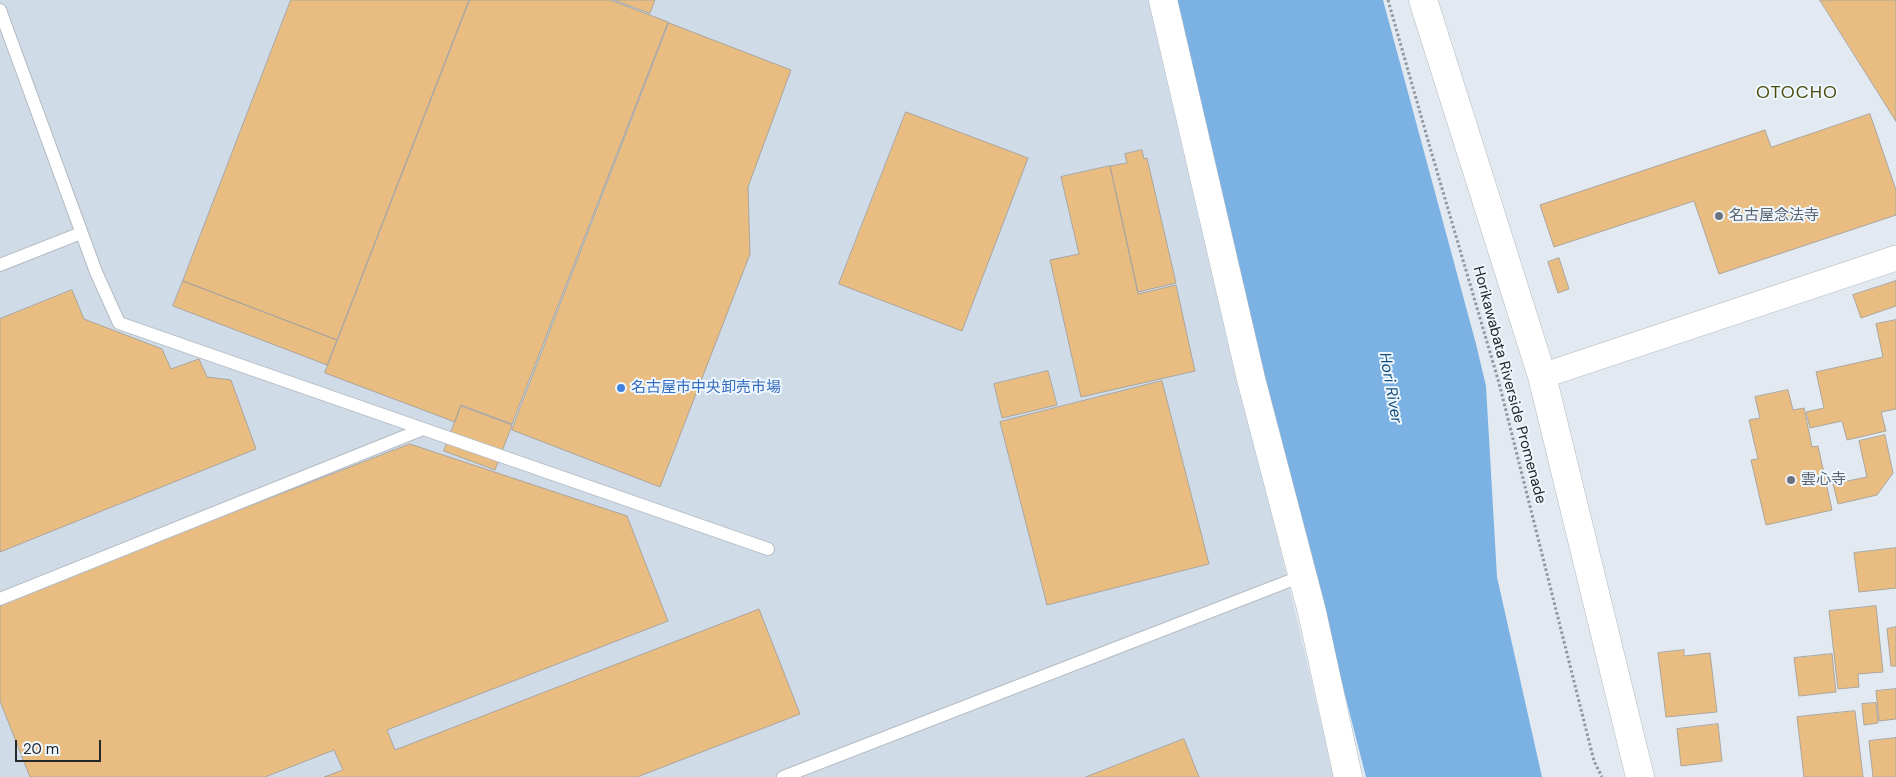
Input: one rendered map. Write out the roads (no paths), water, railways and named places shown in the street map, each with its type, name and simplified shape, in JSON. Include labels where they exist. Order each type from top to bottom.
[{"type":"street","points":[[1163,0],[1251,379],[1302,576],[1348,777]]},
{"type":"street","points":[[1423,0],[1542,376],[1640,777]]},
{"type":"street","points":[[1542,376],[1896,258]]},
{"type":"lane","points":[[0,10],[4,37],[96,272],[120,323],[768,549]]},
{"type":"lane","points":[[0,265],[81,234]]},
{"type":"lane","points":[[0,599],[423,429]]},
{"type":"lane","points":[[783,777],[1302,576]]},
{"type":"water","name":"Hori River","points":[[1173,0],[1383,0],[1486,386],[1497,577],[1542,777],[1366,777],[1195,109]]},
{"type":"place","name":"名古屋念法寺","points":[[1719,216]]},
{"type":"place","name":"名古屋市中央卸売市場","points":[[621,388]]},
{"type":"place","name":"雲心寺","points":[[1791,480]]},
{"type":"district","name":"OTOCHO","points":[[1797,93]]}]
